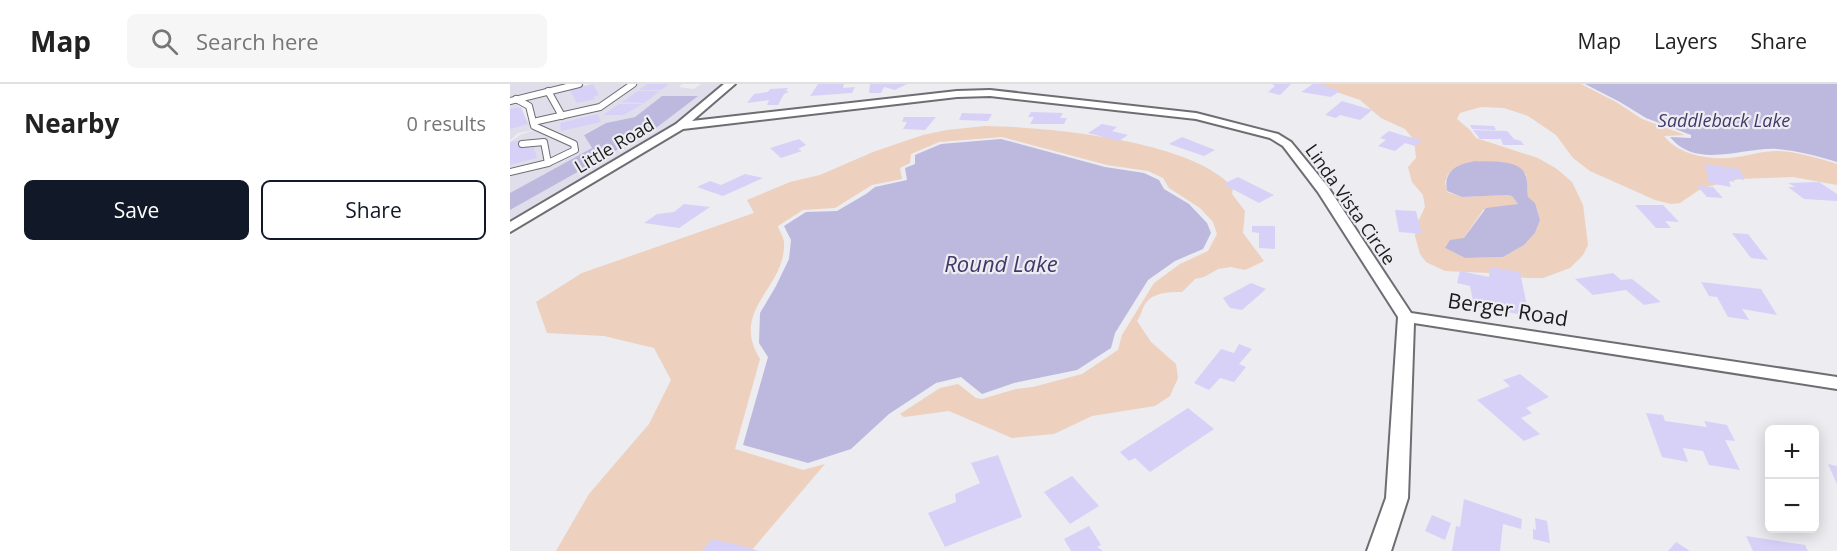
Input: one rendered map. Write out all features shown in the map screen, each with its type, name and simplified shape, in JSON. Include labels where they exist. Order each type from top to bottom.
[{"type":"street","name":"Little Road","points":[[510,228],[680,126],[730,84]]},
{"type":"street","name":"Linda Vista Circle","points":[[680,126],[957,94],[990,93],[1196,116],[1256,131],[1287,144],[1323,190],[1406,317]]},
{"type":"street","name":"Berger Road","points":[[1406,317],[1837,383]]},
{"type":"street","points":[[1379,551],[1397,498],[1406,317]]},
{"type":"lane","points":[[513,100],[579,84]]},
{"type":"lane","points":[[533,122],[600,107],[633,84]]},
{"type":"lane","points":[[548,91],[562,116]]},
{"type":"lane","points":[[510,172],[548,163],[575,150],[574,144],[534,126],[529,106],[513,100]]},
{"type":"lane","points":[[522,144],[544,142],[548,163]]},
{"type":"shaded area","points":[[510,84],[585,84],[516,102],[533,130],[518,133],[510,140]]},
{"type":"shaded area","points":[[592,84],[682,84],[679,87],[694,89],[701,84],[725,84],[675,126],[510,224],[510,210],[656,128],[662,96],[635,117],[606,123],[584,134],[592,148],[510,193],[510,142],[522,134],[538,129],[521,102]]},
{"type":"shaded area","points":[[1313,84],[1581,84],[1616,102],[1642,119],[1685,135],[1664,136],[1678,148],[1698,156],[1728,158],[1773,151],[1800,154],[1837,164],[1837,185],[1793,177],[1739,179],[1702,188],[1680,203],[1671,204],[1655,200],[1590,171],[1573,158],[1556,135],[1528,116],[1504,108],[1481,107],[1460,113],[1457,119],[1476,138],[1538,158],[1557,169],[1572,182],[1583,205],[1588,245],[1583,255],[1570,268],[1543,278],[1445,271],[1426,262],[1420,254],[1415,236],[1416,226],[1425,207],[1423,195],[1412,182],[1408,167],[1416,158],[1414,140],[1405,129],[1381,118],[1360,100]],"holes":[[[1476,161],[1512,165],[1526,174],[1528,197],[1535,204],[1540,220],[1535,233],[1524,245],[1503,257],[1465,258],[1445,248],[1464,238],[1483,210],[1518,204],[1512,196],[1507,195],[1462,197],[1447,192],[1445,182],[1448,174]]]},
{"type":"shaded area","points":[[985,126],[1080,133],[1153,148],[1186,158],[1213,172],[1233,188],[1232,194],[1245,211],[1243,233],[1264,261],[1245,270],[1231,267],[1218,269],[1195,279],[1182,292],[1152,297],[1145,304],[1137,321],[1151,342],[1176,364],[1178,378],[1170,396],[1155,406],[1092,416],[1054,434],[1012,438],[949,411],[904,417],[900,414],[940,388],[958,384],[976,398],[982,399],[1082,374],[1118,350],[1122,335],[1154,283],[1180,264],[1208,251],[1217,234],[1213,222],[1200,208],[1169,188],[1163,178],[1148,171],[1107,165],[1002,137],[939,142],[911,154],[910,163],[900,168],[902,179],[872,185],[835,208],[803,210],[778,226],[784,241],[782,259],[777,273],[754,312],[751,326],[752,342],[760,359],[735,449],[803,470],[825,464],[751,551],[556,551],[589,494],[649,424],[671,380],[654,348],[604,336],[547,333],[536,302],[582,273],[754,213],[747,200],[790,182],[820,175],[873,152],[923,135]]},
{"type":"water","name":"Saddleback Lake","points":[[1585,84],[1837,84],[1837,162],[1777,149],[1720,155],[1693,153],[1681,147],[1670,137],[1691,138],[1691,135],[1646,118]]},
{"type":"water","points":[[662,96],[698,96],[656,128],[510,210],[510,193],[592,148],[584,135],[606,123],[635,117]]},
{"type":"water","name":"Round Lake","points":[[1001,139],[1105,167],[1144,173],[1159,180],[1164,189],[1189,204],[1207,223],[1211,233],[1203,249],[1175,261],[1148,280],[1115,333],[1111,348],[1077,370],[1014,383],[982,394],[961,377],[936,383],[889,414],[851,449],[808,463],[743,445],[768,357],[759,343],[760,313],[789,259],[791,240],[784,226],[806,212],[837,211],[875,187],[907,180],[905,168],[915,164],[915,155],[941,144]]},
{"type":"water","points":[[1476,161],[1503,162],[1522,169],[1527,179],[1528,197],[1535,203],[1540,220],[1535,233],[1524,245],[1503,257],[1465,258],[1445,248],[1450,240],[1464,238],[1486,208],[1518,204],[1512,196],[1507,195],[1462,197],[1447,191],[1446,184],[1449,174],[1463,164]]},
{"type":"building","points":[[593,84],[599,95],[593,97],[595,99],[577,103],[569,89]]},
{"type":"building","points":[[647,84],[669,84],[661,90],[639,90]]},
{"type":"building","points":[[818,84],[844,84],[843,88],[855,87],[852,93],[810,96]]},
{"type":"building","points":[[870,84],[907,84],[895,90],[884,87],[881,93],[869,93]]},
{"type":"building","points":[[1272,84],[1291,84],[1280,95],[1268,92],[1275,86]]},
{"type":"building","points":[[1313,84],[1340,91],[1331,97],[1301,92]]},
{"type":"building","points":[[788,88],[786,91],[789,92],[784,94],[778,105],[767,105],[769,100],[747,103],[754,94],[768,92],[770,89]]},
{"type":"building","points":[[638,91],[660,91],[644,103],[622,102]]},
{"type":"building","points":[[1342,101],[1372,110],[1360,120],[1340,115],[1336,118],[1325,115]]},
{"type":"building","points":[[619,104],[642,104],[624,115],[603,115]]},
{"type":"building","points":[[521,107],[528,124],[510,129],[510,109]]},
{"type":"building","points":[[1031,112],[1063,113],[1060,118],[1067,118],[1064,124],[1030,124],[1034,117],[1028,117]]},
{"type":"building","points":[[962,113],[992,114],[988,121],[959,120]]},
{"type":"building","points":[[598,114],[601,122],[561,131],[560,123]]},
{"type":"building","points":[[904,117],[936,117],[925,130],[903,129],[907,122],[902,122]]},
{"type":"building","points":[[1102,124],[1117,127],[1112,131],[1128,135],[1119,141],[1088,133]]},
{"type":"building","points":[[1470,125],[1494,126],[1496,130],[1472,129]]},
{"type":"building","points":[[1473,130],[1507,131],[1524,145],[1503,145],[1501,139],[1480,139]]},
{"type":"building","points":[[1389,131],[1422,140],[1415,146],[1405,143],[1395,151],[1378,146],[1386,140],[1380,138]]},
{"type":"building","points":[[1182,137],[1215,150],[1204,156],[1169,144]]},
{"type":"building","points":[[799,139],[806,145],[798,149],[802,151],[781,158],[770,148]]},
{"type":"building","points":[[521,140],[523,147],[533,144],[537,158],[510,165],[510,142]]},
{"type":"building","points":[[1705,164],[1740,169],[1744,180],[1733,178],[1734,182],[1729,181],[1731,187],[1709,183]]},
{"type":"building","points":[[745,174],[763,178],[723,196],[697,187],[710,181],[721,185]]},
{"type":"building","points":[[1238,177],[1274,195],[1259,203],[1223,184]]},
{"type":"building","points":[[1819,182],[1837,194],[1837,201],[1804,199],[1788,187],[1795,187],[1788,183]]},
{"type":"building","points":[[1697,186],[1713,187],[1723,198],[1707,197]]},
{"type":"building","points":[[684,204],[710,207],[679,228],[644,223],[657,214],[674,212]]},
{"type":"building","points":[[1635,205],[1663,205],[1679,222],[1665,221],[1671,228],[1656,228]]},
{"type":"building","points":[[1395,210],[1416,211],[1422,234],[1399,232]]},
{"type":"building","points":[[1252,226],[1275,226],[1275,249],[1259,248],[1259,233],[1252,232]]},
{"type":"building","points":[[1732,233],[1748,234],[1768,260],[1751,258]]},
{"type":"building","points":[[1490,267],[1520,272],[1529,316],[1474,306],[1470,286],[1457,283],[1460,271],[1489,277]]},
{"type":"building","points":[[1613,273],[1621,280],[1632,279],[1661,302],[1644,305],[1626,290],[1593,295],[1575,279]]},
{"type":"building","points":[[1701,282],[1761,289],[1777,315],[1742,309],[1749,320],[1728,317],[1717,297],[1709,296]]},
{"type":"building","points":[[1251,283],[1266,289],[1242,310],[1230,308],[1223,298]]},
{"type":"building","points":[[1239,344],[1252,349],[1239,364],[1246,367],[1234,382],[1220,378],[1209,390],[1194,383],[1221,349],[1234,353]]},
{"type":"building","points":[[1520,374],[1549,397],[1526,408],[1532,413],[1521,418],[1540,434],[1524,441],[1477,400],[1510,386],[1503,380]]},
{"type":"building","points":[[1188,408],[1214,429],[1150,472],[1135,458],[1129,461],[1120,452]]},
{"type":"building","points":[[1646,413],[1663,415],[1665,421],[1707,427],[1704,421],[1727,425],[1735,441],[1725,440],[1740,470],[1709,465],[1703,451],[1683,448],[1688,462],[1662,457]]},
{"type":"building","points":[[998,455],[1022,517],[945,547],[928,513],[956,502],[955,494],[980,483],[971,463]]},
{"type":"building","points":[[1828,464],[1837,466],[1837,484]]},
{"type":"building","points":[[1072,476],[1099,506],[1070,524],[1044,492]]},
{"type":"building","points":[[1464,499],[1522,519],[1521,529],[1503,524],[1500,551],[1452,551],[1456,526],[1460,527]]},
{"type":"building","points":[[1432,515],[1451,523],[1445,540],[1425,531]]},
{"type":"building","points":[[1535,518],[1547,521],[1550,543],[1533,539],[1533,529],[1536,530]]},
{"type":"building","points":[[1089,526],[1101,545],[1097,547],[1103,551],[1071,551],[1064,539]]},
{"type":"building","points":[[1746,536],[1805,545],[1808,551],[1753,551]]},
{"type":"building","points":[[712,539],[739,545],[759,551],[702,551]]},
{"type":"building","points":[[1676,542],[1690,551],[1668,551]]}]
